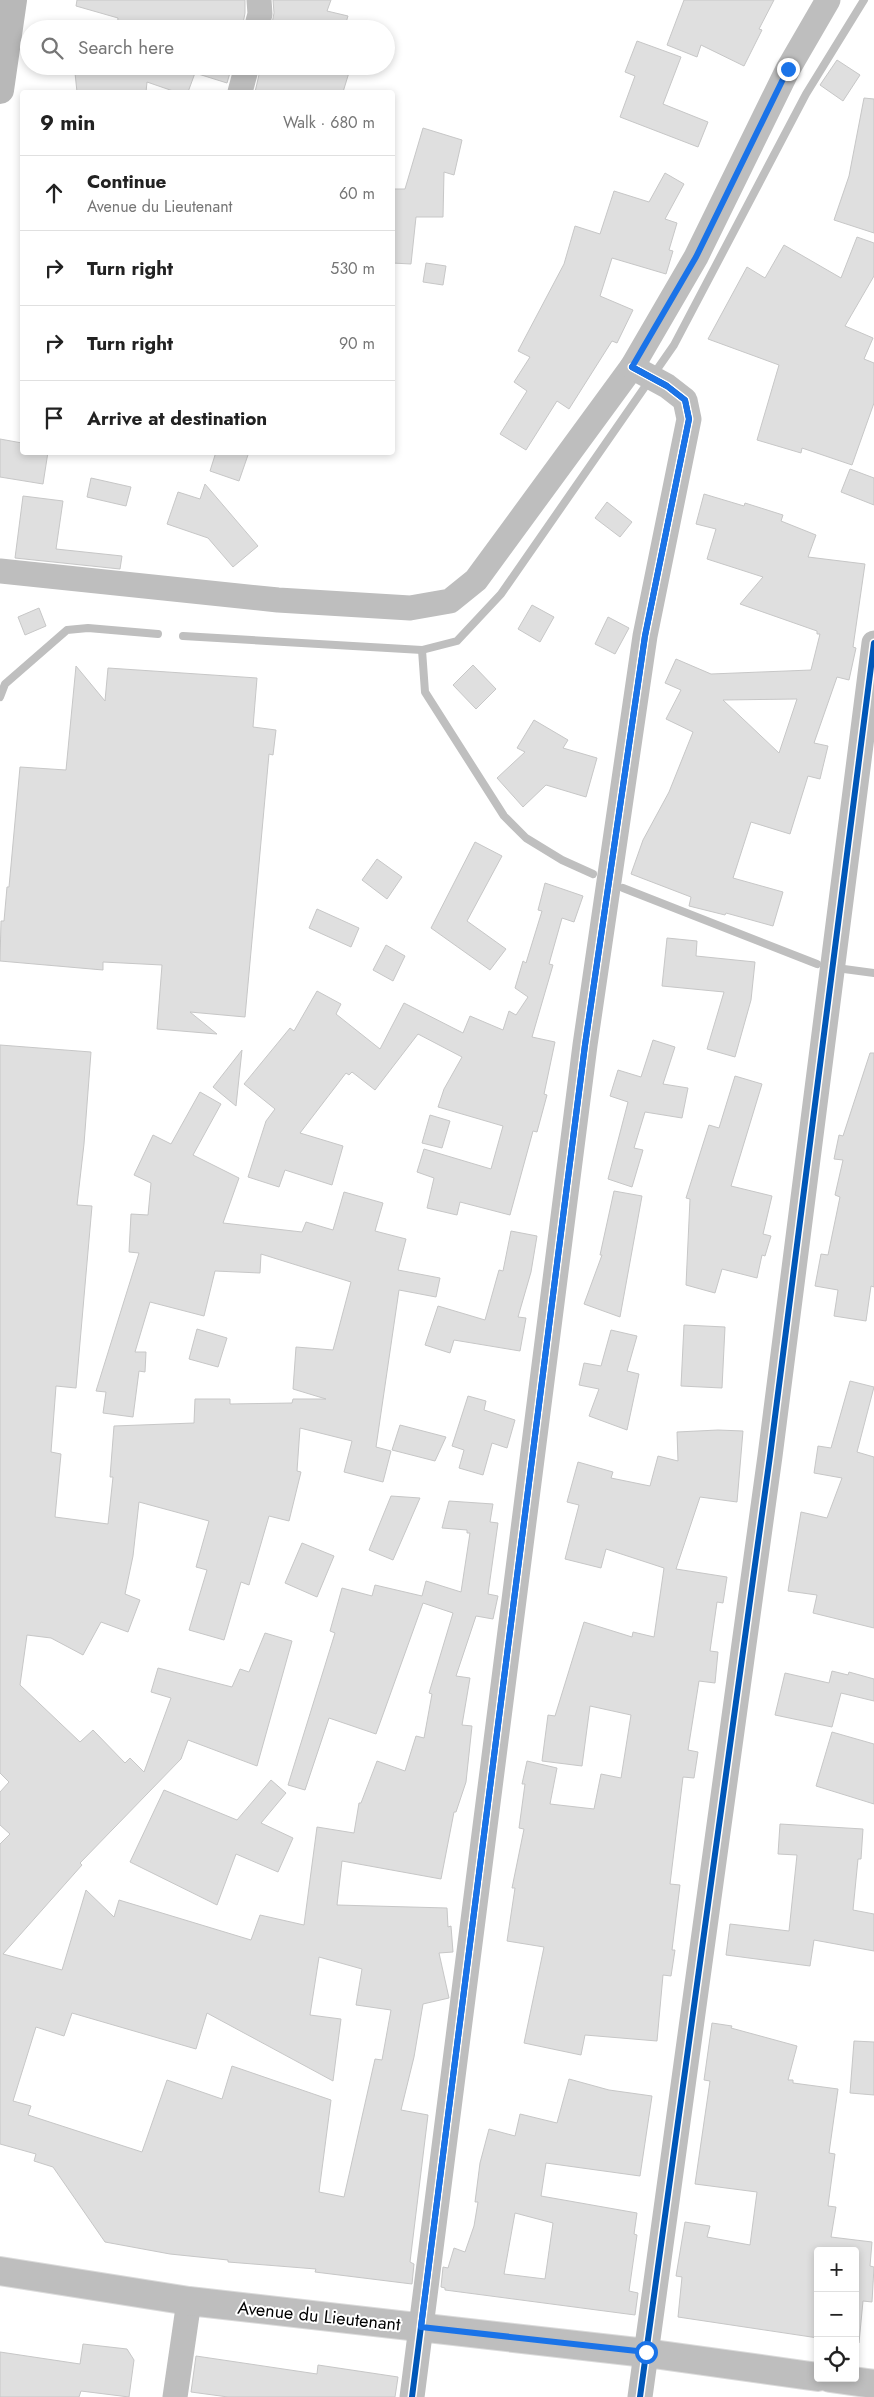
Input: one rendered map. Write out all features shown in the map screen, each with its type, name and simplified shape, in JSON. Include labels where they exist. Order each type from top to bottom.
[{"type":"main road","points":[[0,90],[8,12]]},
{"type":"main road","name":"Avenue du Lieutenant","points":[[0,2271],[189,2301],[646,2352],[814,2375]]},
{"type":"main road","points":[[859,2382],[874,2384]]},
{"type":"street","points":[[258,20],[259,0]]},
{"type":"street","points":[[0,571],[278,600],[410,608],[450,601],[476,580],[638,370],[696,257],[788,69],[828,0]]},
{"type":"street","points":[[241,90],[245,75]]},
{"type":"street","points":[[412,2397],[585,1045],[645,636],[689,419],[685,400],[667,386],[638,370]]},
{"type":"street","points":[[640,2397],[768,1466],[874,643]]},
{"type":"street","points":[[175,2397],[189,2301]]},
{"type":"building","points":[[77,0],[245,0],[245,13],[244,20],[118,20],[118,18],[76,6]]},
{"type":"building","points":[[273,0],[331,0],[327,11],[348,16],[347,20],[273,20]]},
{"type":"building","points":[[684,0],[774,0],[759,29],[762,30],[744,66],[701,45],[697,57],[667,45]]},
{"type":"building","points":[[637,41],[681,57],[663,104],[708,122],[698,147],[620,117],[635,76],[625,72]]},
{"type":"building","points":[[837,60],[860,75],[843,101],[820,85]]},
{"type":"building","points":[[75,75],[194,75],[189,90],[170,90],[147,82],[146,90],[77,90]]},
{"type":"building","points":[[201,75],[229,75],[227,83]]},
{"type":"building","points":[[259,75],[348,75],[344,90],[255,90]]},
{"type":"building","points":[[864,98],[874,99],[874,233],[834,220],[849,176]]},
{"type":"building","points":[[423,128],[462,140],[454,175],[444,172],[443,217],[416,217],[411,264],[395,263],[395,189],[405,189]]},
{"type":"building","points":[[665,173],[684,184],[665,219],[677,223],[669,250],[673,251],[666,274],[612,258],[600,296],[633,310],[617,343],[612,341],[569,409],[557,401],[526,450],[500,434],[527,391],[514,382],[530,357],[518,351],[564,264],[575,226],[600,234],[614,191],[649,202]]},
{"type":"building","points":[[857,237],[874,243],[874,276],[845,326],[873,338],[864,359],[874,363],[874,403],[852,465],[802,448],[801,453],[757,440],[779,365],[708,339],[747,267],[765,278],[784,245],[841,278]]},
{"type":"building","points":[[426,263],[446,266],[443,285],[423,282]]},
{"type":"building","points":[[0,439],[20,443],[20,455],[48,455],[43,484],[0,477]]},
{"type":"building","points":[[215,455],[248,455],[239,481],[210,471]]},
{"type":"building","points":[[850,469],[874,478],[874,505],[841,492]]},
{"type":"building","points":[[91,478],[131,487],[126,506],[87,497]]},
{"type":"building","points":[[205,484],[258,546],[233,567],[208,538],[167,524],[178,492],[200,499]]},
{"type":"building","points":[[704,494],[744,506],[745,503],[783,515],[781,521],[816,535],[808,557],[865,564],[853,647],[856,648],[849,680],[837,677],[814,743],[828,746],[820,779],[808,776],[790,834],[751,822],[733,878],[783,892],[773,926],[726,913],[725,915],[689,906],[691,897],[631,874],[643,840],[669,792],[693,732],[666,719],[681,690],[665,683],[676,659],[711,674],[811,670],[820,634],[817,634],[817,631],[740,604],[763,577],[707,559],[716,529],[696,524]],"holes":[[[797,699],[779,753],[723,700]]]},
{"type":"building","points":[[23,496],[63,501],[56,549],[122,556],[120,569],[15,558]]},
{"type":"building","points":[[607,502],[632,522],[620,537],[595,518]]},
{"type":"building","points":[[532,605],[554,617],[540,642],[518,629]]},
{"type":"building","points":[[39,608],[46,626],[25,635],[18,617]]},
{"type":"building","points":[[608,617],[629,628],[615,654],[595,644]]},
{"type":"building","points":[[473,665],[496,689],[476,709],[453,685]]},
{"type":"building","points":[[76,666],[105,701],[108,668],[257,678],[253,727],[276,730],[273,755],[269,754],[245,1017],[190,1012],[217,1034],[157,1029],[162,965],[103,962],[103,970],[0,961],[1,921],[4,921],[7,887],[9,887],[20,767],[66,770]]},
{"type":"building","points":[[534,720],[568,740],[563,748],[597,758],[586,797],[546,785],[523,807],[497,778],[525,752],[517,748]]},
{"type":"building","points":[[475,842],[502,856],[467,921],[506,949],[490,970],[431,928]]},
{"type":"building","points":[[377,859],[402,877],[387,899],[362,880]]},
{"type":"building","points":[[545,883],[583,896],[574,922],[562,918],[549,964],[553,965],[532,1037],[555,1042],[544,1094],[547,1095],[537,1132],[533,1131],[510,1215],[460,1202],[457,1215],[427,1208],[434,1178],[417,1172],[424,1149],[491,1169],[503,1126],[438,1107],[444,1089],[462,1057],[418,1034],[375,1090],[352,1072],[349,1075],[346,1073],[300,1133],[343,1146],[332,1185],[285,1170],[279,1187],[248,1177],[266,1121],[275,1109],[244,1084],[290,1028],[294,1031],[317,991],[341,1004],[336,1014],[380,1049],[404,1003],[463,1033],[470,1016],[503,1030],[509,1011],[516,1015],[528,997],[515,988],[523,961],[526,963],[542,911],[538,910]]},
{"type":"building","points":[[317,909],[359,928],[351,947],[309,928]]},
{"type":"building","points":[[667,938],[697,941],[696,956],[755,962],[751,1000],[735,1057],[707,1049],[724,992],[662,986]]},
{"type":"building","points":[[386,945],[405,956],[393,981],[373,970]]},
{"type":"building","points":[[653,1040],[675,1047],[663,1084],[688,1088],[682,1118],[645,1112],[634,1148],[643,1150],[632,1187],[608,1179],[628,1102],[610,1096],[618,1070],[641,1077]]},
{"type":"building","points":[[0,1045],[91,1052],[77,1205],[92,1206],[76,1388],[56,1386],[51,1452],[61,1454],[55,1517],[108,1524],[113,1477],[110,1477],[114,1426],[194,1423],[195,1399],[230,1399],[230,1404],[292,1403],[293,1399],[326,1399],[293,1389],[296,1347],[333,1350],[351,1282],[261,1254],[260,1273],[215,1271],[204,1316],[150,1302],[135,1352],[146,1352],[145,1372],[139,1371],[133,1417],[103,1413],[106,1392],[96,1391],[139,1253],[129,1252],[131,1214],[148,1215],[151,1183],[134,1175],[153,1135],[171,1144],[200,1092],[221,1104],[193,1155],[239,1178],[223,1223],[302,1232],[306,1222],[333,1230],[344,1192],[383,1203],[375,1231],[406,1239],[398,1270],[440,1278],[436,1297],[399,1290],[376,1447],[391,1451],[383,1482],[344,1472],[352,1441],[300,1428],[297,1471],[301,1472],[289,1521],[269,1516],[249,1585],[241,1582],[224,1640],[189,1630],[207,1570],[196,1567],[209,1521],[139,1502],[133,1556],[125,1594],[140,1600],[128,1632],[101,1622],[83,1655],[51,1638],[27,1635],[20,1685],[80,1742],[93,1730],[125,1763],[130,1758],[144,1772],[171,1698],[151,1692],[158,1668],[232,1687],[240,1669],[249,1672],[265,1633],[292,1641],[257,1766],[188,1740],[181,1759],[80,1863],[82,1865],[3,1954],[62,1970],[86,1890],[114,1917],[119,1900],[251,1940],[260,1915],[304,1925],[317,1827],[354,1833],[359,1803],[361,1803],[377,1761],[405,1771],[416,1736],[424,1738],[432,1694],[429,1693],[453,1613],[423,1603],[376,1734],[329,1718],[305,1790],[288,1785],[335,1633],[330,1631],[342,1588],[372,1596],[375,1585],[422,1596],[426,1581],[461,1592],[470,1533],[467,1533],[467,1530],[442,1528],[449,1501],[493,1504],[490,1522],[498,1523],[488,1594],[498,1596],[493,1619],[476,1616],[456,1676],[470,1678],[462,1725],[472,1726],[466,1782],[456,1812],[454,1812],[441,1879],[342,1861],[337,1905],[447,1908],[448,1927],[451,1926],[453,1952],[439,1953],[449,1998],[423,2004],[414,2057],[401,2110],[428,2115],[410,2262],[414,2264],[412,2284],[315,2272],[316,2269],[228,2262],[228,2260],[170,2254],[105,2242],[53,2167],[34,2161],[36,2154],[0,2144],[0,1844],[10,1834],[0,1825],[0,1792],[9,1782],[0,1773]],"holes":[[[319,1957],[362,1969],[356,2005],[391,2010],[382,2060],[375,2059],[344,2197],[319,2192],[331,2100],[232,2066],[222,2099],[167,2080],[142,2152],[28,2115],[31,2106],[13,2101],[36,2027],[64,2036],[72,2013],[196,2049],[207,2013],[333,2081],[341,2019],[310,2015]]]},
{"type":"building","points":[[242,1050],[236,1106],[213,1087]]},
{"type":"building","points":[[870,1053],[874,1053],[874,1287],[871,1286],[866,1321],[834,1316],[838,1290],[815,1286],[821,1254],[828,1255],[840,1197],[835,1195],[843,1160],[834,1159],[839,1135],[843,1136]]},
{"type":"building","points":[[735,1076],[762,1084],[731,1186],[772,1196],[763,1234],[771,1236],[765,1256],[762,1255],[757,1278],[722,1269],[715,1293],[686,1285],[690,1199],[686,1198],[709,1125],[719,1128]]},
{"type":"building","points":[[430,1115],[450,1121],[442,1148],[422,1143]]},
{"type":"building","points":[[614,1191],[642,1196],[620,1317],[584,1304],[602,1255],[600,1255]]},
{"type":"building","points":[[511,1231],[537,1236],[531,1272],[518,1317],[526,1318],[520,1351],[454,1340],[450,1353],[425,1345],[438,1306],[485,1320],[499,1270],[503,1271]]},
{"type":"building","points":[[684,1325],[725,1327],[722,1388],[681,1386]]},
{"type":"building","points":[[197,1329],[227,1338],[218,1367],[189,1359]]},
{"type":"building","points":[[611,1330],[637,1336],[627,1371],[639,1374],[627,1430],[589,1416],[599,1389],[579,1385],[584,1363],[601,1366]]},
{"type":"building","points":[[850,1381],[874,1387],[857,1452],[874,1457],[874,1628],[813,1613],[817,1595],[788,1591],[801,1512],[827,1518],[842,1478],[814,1473],[818,1446],[831,1448]]},
{"type":"building","points":[[468,1396],[486,1401],[484,1410],[515,1420],[507,1448],[492,1443],[483,1475],[459,1468],[464,1450],[452,1446]]},
{"type":"building","points":[[400,1425],[446,1437],[435,1461],[392,1450]]},
{"type":"building","points":[[743,1431],[737,1502],[700,1497],[676,1569],[727,1577],[723,1603],[717,1602],[710,1651],[718,1652],[715,1683],[699,1681],[688,1750],[698,1752],[694,1778],[683,1777],[670,1884],[680,1885],[672,1950],[675,1950],[671,1976],[663,1975],[657,2041],[585,2035],[581,2055],[524,2043],[544,1947],[507,1941],[515,1888],[512,1888],[524,1829],[519,1828],[525,1784],[522,1784],[527,1761],[557,1768],[550,1804],[594,1809],[601,1774],[621,1778],[631,1715],[590,1706],[582,1766],[542,1761],[548,1715],[555,1716],[584,1622],[632,1637],[633,1632],[654,1637],[664,1568],[606,1549],[601,1568],[565,1559],[579,1505],[567,1502],[578,1462],[613,1472],[611,1478],[650,1486],[658,1456],[678,1461],[677,1432]]},
{"type":"building","points":[[391,1496],[420,1498],[393,1560],[369,1550]]},
{"type":"building","points":[[302,1543],[334,1556],[317,1597],[285,1583]]},
{"type":"building","points":[[832,1671],[848,1675],[849,1672],[874,1679],[874,1701],[841,1693],[832,1727],[775,1715],[785,1673],[829,1683]]},
{"type":"building","points":[[832,1732],[874,1744],[874,1804],[816,1786]]},
{"type":"building","points":[[271,1780],[286,1793],[261,1823],[293,1838],[278,1872],[236,1854],[217,1905],[130,1862],[164,1790],[237,1820]]},
{"type":"building","points":[[780,1824],[863,1829],[861,1859],[858,1859],[853,1910],[874,1914],[874,1951],[814,1940],[810,1966],[726,1955],[730,1924],[789,1931],[797,1855],[778,1854]]},
{"type":"building","points":[[712,2023],[732,2026],[731,2028],[797,2046],[788,2080],[793,2080],[793,2083],[838,2089],[829,2153],[835,2154],[828,2206],[836,2207],[831,2237],[872,2242],[870,2266],[874,2267],[872,2302],[863,2301],[859,2343],[859,2247],[814,2247],[814,2337],[678,2317],[682,2277],[676,2276],[685,2222],[710,2226],[707,2237],[750,2245],[757,2192],[695,2184],[710,2081],[704,2080]]},
{"type":"building","points":[[854,2041],[874,2042],[874,2095],[850,2093]]},
{"type":"building","points":[[569,2079],[609,2090],[652,2096],[640,2176],[546,2163],[541,2196],[637,2213],[634,2234],[637,2235],[629,2291],[638,2293],[635,2315],[445,2290],[445,2288],[441,2287],[443,2267],[448,2268],[454,2248],[465,2252],[474,2226],[478,2202],[475,2202],[480,2163],[489,2129],[515,2136],[520,2114],[557,2123]],"holes":[[[515,2213],[553,2223],[545,2279],[504,2274]]]},
{"type":"building","points":[[83,2344],[127,2349],[134,2360],[129,2397],[81,2391],[79,2397],[0,2397],[0,2352],[80,2364]]},
{"type":"building","points":[[196,2356],[317,2374],[318,2365],[398,2377],[395,2397],[228,2397],[191,2392]]},
{"type":"waterway","points":[[183,636],[422,650],[457,641],[501,594],[674,345],[806,94],[864,0]]},
{"type":"waterway","points":[[0,697],[5,684],[67,630],[88,628],[158,634]]},
{"type":"waterway","points":[[422,650],[425,692],[504,816],[526,838],[562,860],[593,874]]},
{"type":"waterway","points":[[623,888],[817,964]]},
{"type":"waterway","points":[[844,969],[874,973]]},
{"type":"cycle path","points":[[412,2397],[585,1045],[645,636],[689,419],[685,400],[667,386],[632,367]]},
{"type":"cycle path","points":[[640,2397],[770,1456],[874,643]]},
{"type":"route","points":[[646,2352],[421,2327],[585,1045],[645,636],[689,419],[685,400],[667,386],[632,367],[696,257],[788,69]]}]
